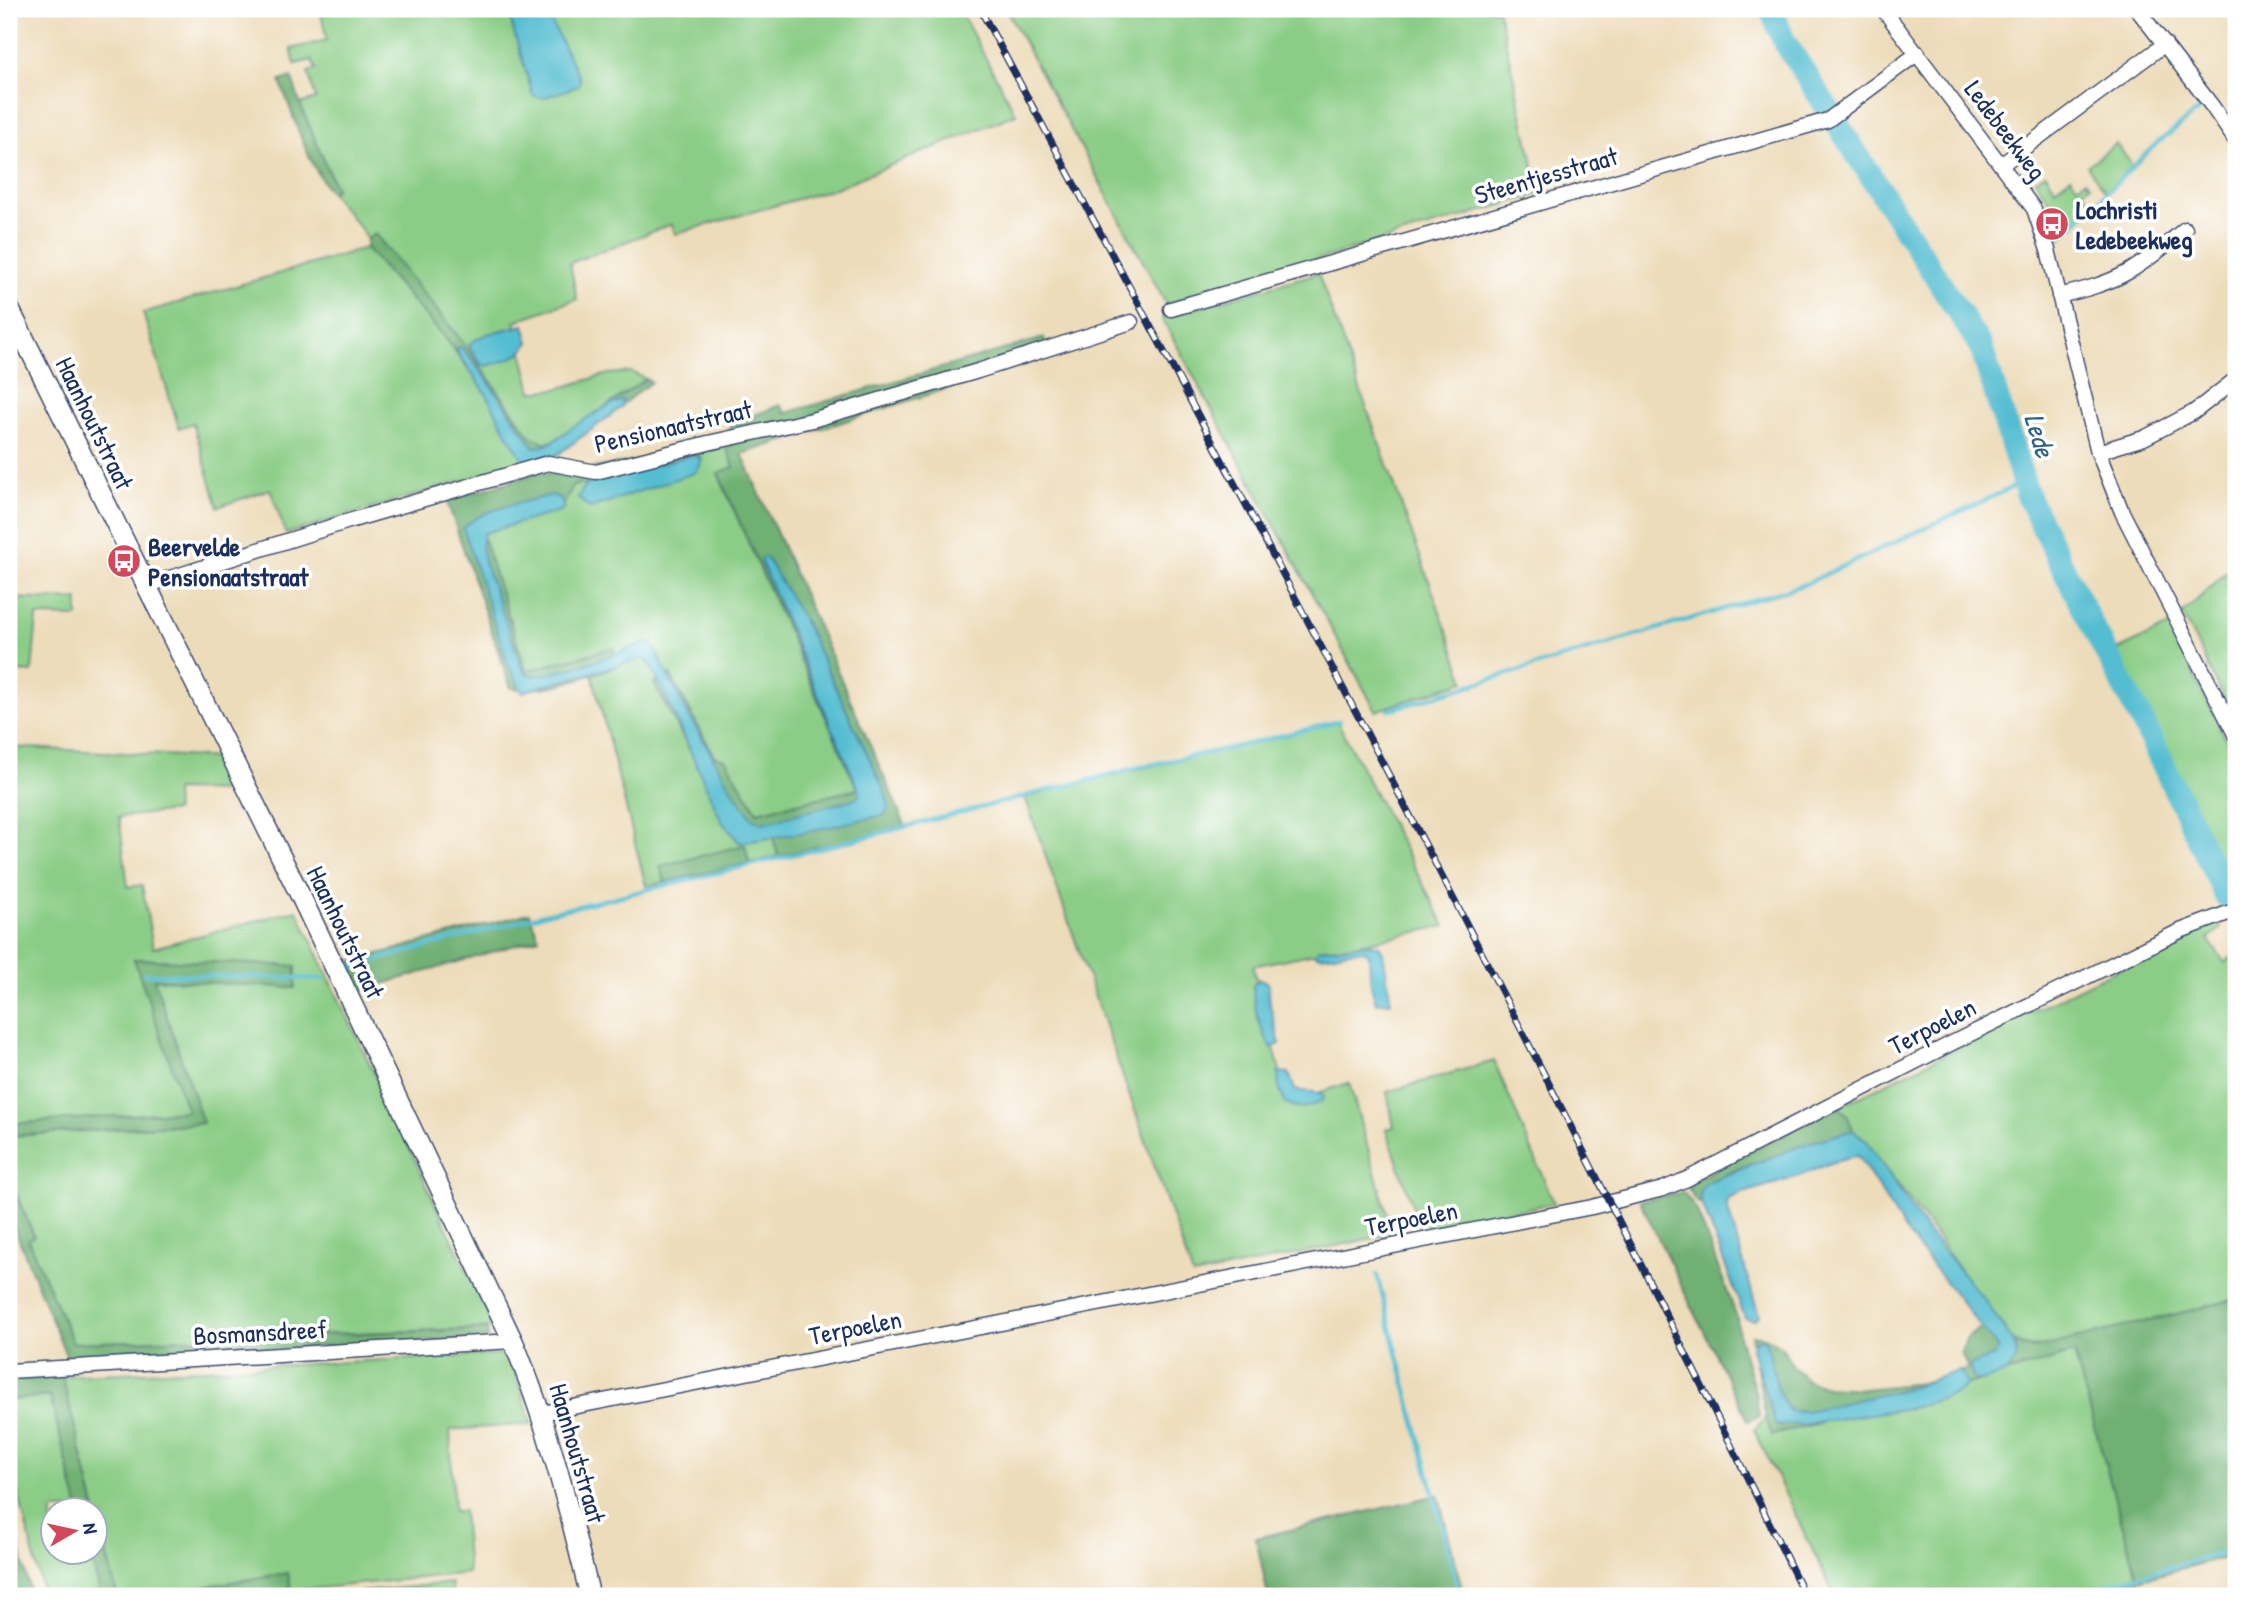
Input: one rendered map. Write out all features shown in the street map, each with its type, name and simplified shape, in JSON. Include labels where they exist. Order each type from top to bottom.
[{"type":"street","name":"Ledebeekweg","points":[[1883,9],[2034,209],[2048,250],[2098,452],[2122,512],[2236,736]]},
{"type":"street","points":[[2137,9],[2236,141]]},
{"type":"street","points":[[2001,165],[2165,44]]},
{"type":"street","name":"Steentjesstraat","points":[[1171,309],[1828,120],[1918,53]]},
{"type":"street","points":[[2059,296],[2098,286],[2126,273],[2155,254],[2185,229]]},
{"type":"street","name":"Haanhoutstraat","points":[[9,308],[302,899],[513,1341],[542,1413],[590,1596]]},
{"type":"street","name":"Pensionaatstraat","points":[[145,586],[349,521],[548,463],[596,472],[812,420],[1131,322]]},
{"type":"street","points":[[2098,452],[2144,438],[2194,412],[2236,379]]},
{"type":"street","name":"Terpoelen","points":[[542,1413],[1409,1244],[1601,1205],[1663,1189],[2180,931],[2236,910]]},
{"type":"street","name":"Bosmansdreef","points":[[9,1371],[513,1341]]},
{"type":"green space","points":[[320,9],[959,9],[1016,114],[833,189],[675,234],[672,224],[570,263],[577,299],[515,321],[532,392],[557,389],[608,374],[631,372],[646,379],[563,439],[546,443],[531,437],[462,341],[375,235],[367,240],[362,230],[331,193],[336,189],[300,104],[316,99],[308,72],[316,70],[312,60],[295,64],[291,49],[327,40]]},
{"type":"green space","points":[[1006,9],[1498,9],[1540,194],[1166,304]]},
{"type":"green space","points":[[292,77],[300,104],[336,189],[331,193],[308,154],[280,81]]},
{"type":"green space","points":[[2116,144],[2133,166],[2106,192],[2087,166]]},
{"type":"green space","points":[[2046,173],[2055,189],[2071,177],[2077,186],[2085,180],[2090,185],[2083,191],[2093,204],[2069,229],[2035,180]]},
{"type":"green space","points":[[375,234],[462,341],[531,437],[546,443],[563,439],[646,379],[651,382],[585,433],[528,461],[501,412],[446,339],[366,248],[367,240]]},
{"type":"green space","points":[[366,248],[446,339],[501,412],[528,461],[286,534],[270,489],[218,507],[193,423],[179,428],[143,313]]},
{"type":"green space","points":[[1318,273],[1465,681],[1376,711],[1162,318]]},
{"type":"green space","points":[[1044,338],[1049,356],[742,454],[906,827],[778,856],[771,828],[735,833],[654,683],[670,674],[714,756],[725,759],[757,812],[858,789],[718,473],[734,467],[726,447],[735,444],[729,425],[780,405],[786,413]]},
{"type":"green space","points":[[726,447],[735,467],[718,474],[858,790],[757,812],[725,759],[714,756],[670,674],[654,683],[734,833],[771,828],[778,856],[749,863],[745,846],[660,867],[665,882],[646,886],[592,674],[619,665],[613,648],[526,671],[478,525],[564,503],[572,487],[581,483],[600,487],[700,461],[698,451]]},
{"type":"green space","points":[[698,451],[700,461],[600,487],[580,483],[572,487],[565,502],[479,525],[526,671],[613,648],[619,665],[553,686],[511,688],[447,501],[537,473],[562,473]]},
{"type":"green space","points":[[2236,563],[2236,722],[2182,614]]},
{"type":"green space","points":[[9,598],[78,600],[78,617],[37,616],[32,672],[9,671]]},
{"type":"green space","points":[[2169,626],[2236,759],[2236,889],[2233,888],[2113,652]]},
{"type":"green space","points":[[1337,721],[1445,926],[1253,966],[1288,1102],[1349,1083],[1393,1234],[1193,1276],[1025,797]]},
{"type":"green space","points":[[9,747],[221,758],[236,791],[175,790],[176,811],[119,817],[128,887],[142,885],[153,948],[297,910],[494,1328],[72,1343],[28,1240],[34,1236],[9,1178],[9,1136],[202,1123],[154,979],[294,988],[296,966],[135,959],[187,1111],[9,1124]]},
{"type":"green space","points":[[745,845],[749,863],[665,882],[660,866]]},
{"type":"green space","points":[[529,913],[539,938],[359,991],[346,963]]},
{"type":"green space","points":[[2216,921],[2221,928],[2208,939],[2225,963],[2236,953],[2236,1299],[2054,1345],[2033,1348],[2022,1345],[2004,1333],[1874,1153],[1855,1137],[1838,1107]]},
{"type":"green space","points":[[134,959],[296,966],[295,988],[154,979],[203,1123],[9,1136],[9,1124],[187,1111]]},
{"type":"green space","points":[[1494,1061],[1554,1203],[1421,1230],[1386,1129],[1394,1127],[1387,1092]]},
{"type":"green space","points":[[1838,1107],[1847,1114],[1855,1137],[1796,1151],[1729,1172],[1700,1191],[1703,1201],[1699,1203],[1694,1199],[1688,1188],[1692,1181]]},
{"type":"green space","points":[[9,1178],[34,1236],[28,1240],[73,1343],[487,1329],[488,1338],[68,1360],[9,1215]]},
{"type":"green space","points":[[1683,1192],[1696,1209],[1737,1317],[1739,1337],[1756,1395],[1759,1416],[1748,1421],[1640,1201]]},
{"type":"green space","points":[[2236,1299],[2236,1554],[2138,1580],[2074,1353],[1772,1435],[1766,1418],[1751,1335],[1765,1337],[1781,1346],[1793,1366],[1808,1381],[1827,1387],[1864,1389],[1921,1383],[1968,1369],[1961,1352],[1967,1338],[1979,1329],[1996,1329],[2016,1344],[2034,1349]]},
{"type":"green space","points":[[2075,1353],[2138,1580],[2077,1596],[1835,1596],[1754,1430],[1764,1419],[1766,1418],[1772,1435]]},
{"type":"green space","points":[[507,1354],[532,1424],[450,1430],[454,1511],[463,1511],[468,1573],[291,1591],[288,1573],[147,1596],[117,1596],[108,1560],[108,1496],[92,1496],[62,1376]]},
{"type":"green space","points":[[62,1376],[92,1496],[75,1496],[50,1396],[9,1400],[9,1380]]},
{"type":"green space","points":[[50,1396],[75,1496],[38,1496],[38,1566],[93,1566],[101,1596],[44,1596],[9,1457],[9,1400]]},
{"type":"green space","points":[[1438,1495],[1464,1596],[1268,1596],[1256,1538]]},
{"type":"green space","points":[[19,1546],[31,1596],[9,1596],[9,1547]]},
{"type":"green space","points":[[108,1560],[117,1596],[101,1596],[93,1566],[108,1566]]},
{"type":"green space","points":[[288,1573],[292,1596],[147,1596]]},
{"type":"green space","points":[[451,1583],[453,1596],[319,1596]]},
{"type":"water","points":[[511,9],[545,9],[580,79],[578,86],[543,98],[533,96],[509,15]]},
{"type":"water","points":[[524,325],[529,342],[522,352],[505,360],[486,366],[481,364],[469,345],[487,334]]},
{"type":"water","points":[[456,347],[462,348],[481,371],[534,447],[550,443],[598,412],[623,400],[622,407],[557,455],[524,461]]},
{"type":"water","points":[[693,455],[702,459],[694,473],[590,508],[578,498],[584,487],[594,481]]},
{"type":"water","points":[[552,495],[560,498],[564,507],[560,511],[484,533],[481,546],[522,667],[528,675],[552,673],[646,643],[653,645],[730,787],[753,819],[762,823],[855,799],[860,793],[761,562],[761,558],[766,557],[803,619],[884,789],[889,805],[885,815],[740,843],[722,822],[663,690],[644,658],[522,692],[508,664],[463,528],[493,510]]},
{"type":"water","points":[[1379,945],[1383,952],[1391,1002],[1376,1003],[1367,951],[1316,955],[1318,949]]},
{"type":"water","points":[[1260,979],[1268,983],[1270,1005],[1280,1044],[1271,1048],[1260,1025],[1254,1002],[1253,985]]},
{"type":"water","points":[[1278,1072],[1289,1073],[1295,1090],[1324,1095],[1323,1100],[1304,1107],[1284,1102]]},
{"type":"water","points":[[1853,1130],[1866,1140],[1929,1234],[1984,1299],[2013,1341],[2017,1354],[2015,1362],[2007,1372],[1983,1381],[1974,1379],[1971,1365],[1994,1356],[1998,1350],[1996,1346],[1909,1236],[1858,1156],[1842,1159],[1728,1199],[1727,1206],[1759,1316],[1754,1320],[1745,1318],[1701,1201],[1703,1187],[1710,1181],[1805,1144]]},
{"type":"water","points":[[1764,1339],[1780,1395],[1790,1411],[1806,1411],[1888,1393],[1958,1371],[1962,1373],[1967,1385],[1958,1393],[1916,1407],[1804,1424],[1776,1425],[1752,1349],[1754,1341]]},
{"type":"waterway","name":"Lede","points":[[1771,9],[1784,41],[1981,347],[2029,499],[2148,733],[2226,896]]},
{"type":"waterway","points":[[2060,238],[2155,145],[2200,109]]},
{"type":"waterway","points":[[1389,710],[1803,585],[2024,482]]},
{"type":"waterway","points":[[351,967],[541,915],[826,847],[1144,766],[1232,748],[1339,721]]},
{"type":"waterway","points":[[144,974],[324,979]]},
{"type":"waterway","points":[[1377,1275],[1460,1596]]},
{"type":"waterway","points":[[2067,1596],[2236,1549]]},
{"type":"railway","points":[[980,9],[1401,798],[1707,1395],[1805,1596]]},
{"type":"place","name":"Lochristi Ledebeekweg","points":[[2052,224]]},
{"type":"place","name":"Beervelde Pensionaatstraat","points":[[124,561]]}]
